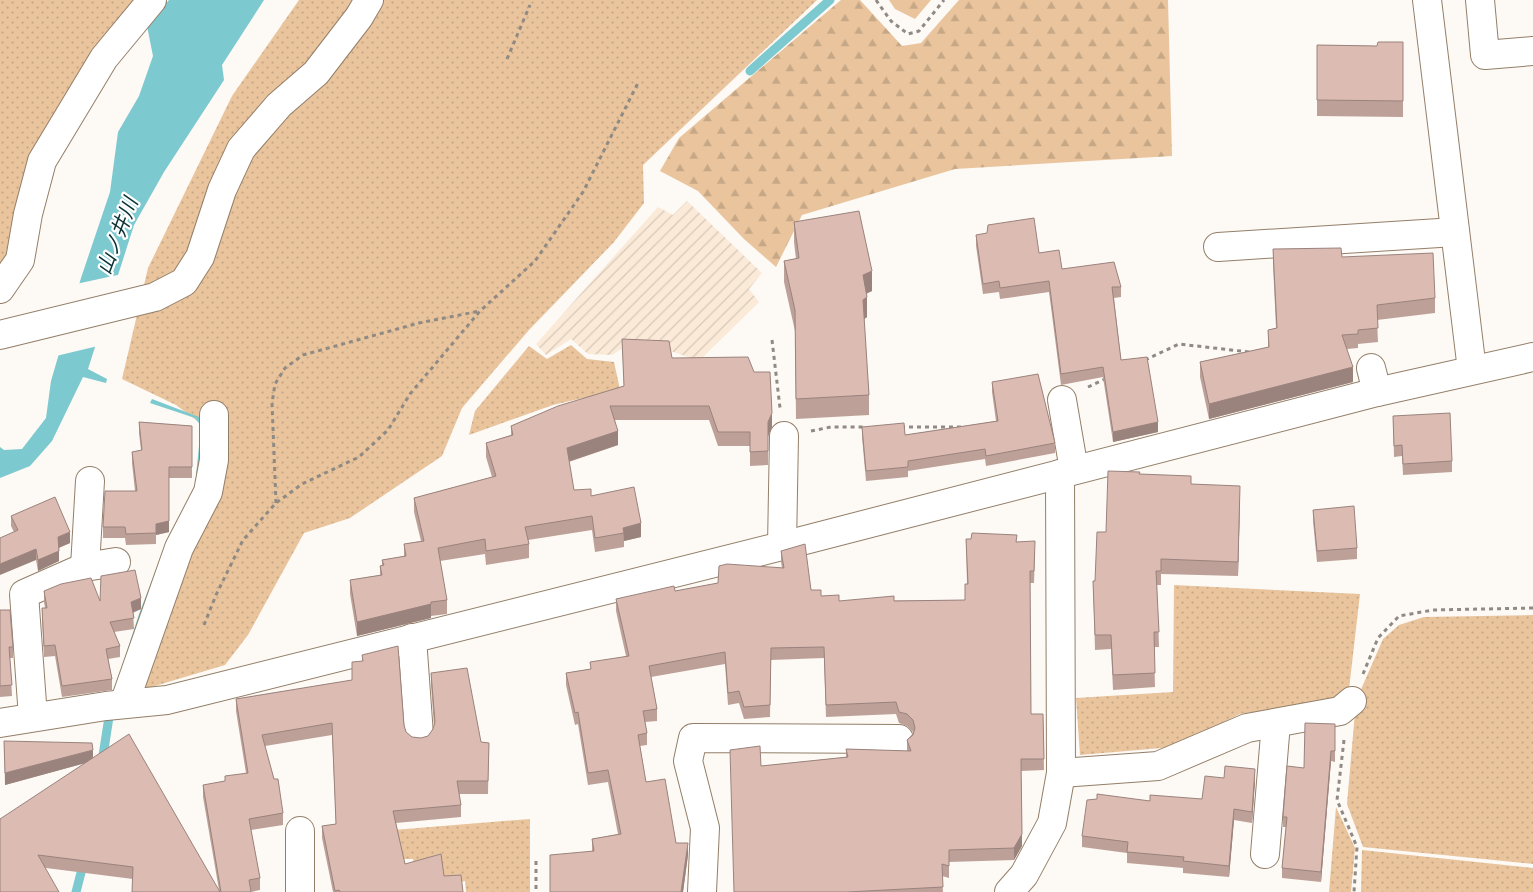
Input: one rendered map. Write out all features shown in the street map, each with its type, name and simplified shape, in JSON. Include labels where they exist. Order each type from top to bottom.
[{"type":"street","points":[[0,289],[20,260],[28,214],[42,161],[104,58],[152,0]]},
{"type":"street","points":[[3,334],[155,297],[184,282],[200,257],[222,190],[240,149],[279,105],[316,73],[359,17],[368,0]]},
{"type":"street","points":[[1427,0],[1472,370]]},
{"type":"street","points":[[1480,0],[1485,55],[1533,51]]},
{"type":"street","points":[[1218,247],[1455,232]]},
{"type":"street","points":[[0,723],[124,704],[167,700],[782,546],[1067,472],[1374,380],[1472,370],[1527,356]]},
{"type":"street","points":[[1009,892],[1024,875],[1052,823],[1061,772],[1067,472],[1062,400]]},
{"type":"street","points":[[124,704],[179,548],[208,492],[214,460],[214,415]]},
{"type":"street","points":[[782,546],[784,436]]},
{"type":"street","points":[[85,567],[90,481]]},
{"type":"street","points":[[33,718],[24,594],[85,567],[116,562]]},
{"type":"street","points":[[412,638],[420,735]]},
{"type":"street","points":[[1061,772],[1158,766],[1247,728],[1340,711],[1352,701]]},
{"type":"street","points":[[1265,854],[1276,723]]},
{"type":"street","points":[[702,892],[705,828],[688,761],[693,738],[899,739]]},
{"type":"street","points":[[300,831],[300,892]]},
{"type":"path","points":[[876,0],[891,21],[908,34],[919,31],[944,0]]},
{"type":"path","points":[[507,59],[530,5]]},
{"type":"path","points":[[204,625],[216,595],[243,540],[276,503],[302,484],[359,457],[388,430],[410,394],[480,311],[535,261],[583,192],[638,83]]},
{"type":"path","points":[[276,503],[272,403],[275,384],[285,368],[303,355],[419,322],[480,311]]},
{"type":"path","points":[[772,340],[784,436],[831,427],[869,427]]},
{"type":"path","points":[[1143,361],[1179,344],[1256,353]]},
{"type":"path","points":[[1062,400],[1107,378]]},
{"type":"path","points":[[897,427],[972,427]]},
{"type":"path","points":[[1354,892],[1358,847],[1337,800],[1340,760],[1352,701],[1378,638],[1398,616],[1433,610],[1533,608]]},
{"type":"path","points":[[536,861],[536,892]]},
{"type":"shaded area","points":[[687,201],[762,273],[749,289],[759,302],[699,361],[637,339],[612,355],[588,354],[571,339],[546,355],[536,344],[658,207],[673,215]]},
{"type":"green space","points":[[0,0],[140,0],[88,63],[9,256],[0,273]]},
{"type":"green space","points":[[299,0],[817,0],[643,165],[644,203],[614,242],[529,330],[462,408],[442,456],[350,518],[304,533],[248,635],[225,665],[128,694],[212,488],[196,474],[204,426],[176,405],[122,379],[148,268],[232,96]]},
{"type":"green space","points":[[841,0],[860,0],[902,46],[921,43],[959,0],[1168,0],[1172,156],[955,169],[802,215],[776,267],[744,239],[698,191],[660,171],[679,138]]},
{"type":"green space","points":[[889,0],[931,0],[915,19],[895,9]]},
{"type":"green space","points":[[571,345],[587,359],[614,362],[624,408],[583,398],[553,405],[469,435],[475,411],[529,346],[547,359]]},
{"type":"green space","points":[[1174,585],[1360,594],[1348,698],[1240,714],[1173,747],[1080,755],[1076,698],[1173,692]]},
{"type":"green space","points":[[1533,615],[1533,864],[1363,847],[1347,804],[1356,701],[1383,639],[1399,625],[1424,617]]},
{"type":"green space","points":[[1336,807],[1355,848],[1351,892],[1329,892]]},
{"type":"green space","points":[[530,819],[530,892],[466,892],[465,881],[419,892],[413,859],[347,859],[344,834]]},
{"type":"green space","points":[[1362,850],[1533,868],[1533,892],[1361,892]]},
{"type":"water","name":"山ノ井川","points":[[169,0],[264,0],[222,65],[224,80],[164,172],[134,225],[88,369],[107,379],[106,383],[83,377],[52,441],[30,466],[0,478],[0,447],[4,450],[22,449],[46,418],[51,381],[81,278],[110,192],[118,132],[139,96],[153,56],[147,26]]},
{"type":"water","points":[[152,399],[199,417],[207,425],[199,489],[114,691],[139,614],[162,554],[195,486],[201,426],[195,418],[150,403]]},
{"type":"pier","points":[[122,274],[98,346],[56,356],[76,284]]},
{"type":"building","points":[[1378,42],[1403,42],[1403,101],[1317,100],[1317,45],[1377,46]]},
{"type":"building","points":[[859,211],[872,271],[863,275],[867,297],[863,300],[869,395],[796,399],[795,310],[784,261],[799,258],[794,222]]},
{"type":"building","points":[[1034,218],[1039,253],[1059,250],[1062,269],[1114,262],[1121,287],[1112,287],[1121,360],[1147,357],[1158,422],[1113,432],[1103,367],[1061,374],[1049,281],[1000,288],[999,281],[983,284],[976,235],[987,233],[988,225]]},
{"type":"building","points":[[1341,248],[1342,257],[1433,253],[1435,298],[1377,305],[1378,328],[1358,330],[1358,334],[1342,335],[1353,367],[1209,404],[1200,362],[1269,347],[1268,330],[1277,328],[1273,249]]},
{"type":"building","points":[[622,339],[669,341],[672,358],[748,357],[754,372],[770,372],[772,413],[768,422],[768,451],[750,452],[750,432],[718,432],[709,406],[610,406],[618,431],[567,448],[574,490],[591,489],[591,496],[634,487],[641,523],[623,528],[624,533],[595,538],[592,516],[525,527],[529,544],[486,551],[485,539],[438,548],[447,600],[431,602],[431,604],[357,622],[350,580],[382,575],[380,566],[384,565],[382,560],[406,556],[404,544],[424,541],[414,498],[496,476],[486,443],[513,435],[511,426],[558,406],[624,386]]},
{"type":"building","points":[[1038,374],[1055,443],[986,456],[985,449],[908,461],[908,467],[866,471],[862,427],[904,423],[905,435],[998,421],[992,382]]},
{"type":"building","points":[[1450,413],[1452,461],[1403,464],[1402,445],[1394,446],[1393,416]]},
{"type":"building","points":[[139,422],[192,426],[192,467],[169,467],[169,521],[156,524],[156,533],[126,534],[125,527],[103,527],[105,491],[137,491],[132,452],[142,450]]},
{"type":"building","points":[[1108,471],[1191,476],[1191,484],[1240,486],[1238,562],[1161,559],[1161,571],[1156,571],[1159,632],[1154,632],[1155,673],[1113,675],[1111,635],[1095,635],[1093,581],[1095,581],[1097,532],[1106,532]]},
{"type":"building","points":[[55,497],[70,532],[58,537],[59,551],[38,560],[36,549],[0,564],[0,538],[18,530],[11,516]]},
{"type":"building","points":[[1354,506],[1357,548],[1317,551],[1313,510]]},
{"type":"building","points":[[972,533],[1017,535],[1016,542],[1035,541],[1034,571],[1030,571],[1031,714],[1043,714],[1044,759],[1021,759],[1022,834],[1014,848],[949,850],[949,866],[942,864],[943,887],[847,892],[734,892],[730,750],[760,746],[761,766],[848,757],[846,749],[911,751],[907,740],[913,735],[915,728],[913,720],[907,714],[899,712],[896,702],[826,705],[824,647],[771,648],[770,705],[744,707],[739,691],[728,693],[725,652],[649,666],[657,709],[643,711],[647,733],[638,735],[646,782],[665,779],[676,843],[688,843],[681,892],[550,892],[550,855],[594,851],[592,839],[621,834],[608,770],[588,773],[578,712],[575,713],[566,673],[591,669],[590,662],[629,656],[616,599],[674,586],[675,591],[718,583],[719,566],[727,564],[784,568],[781,551],[805,544],[811,590],[821,590],[821,596],[839,595],[839,601],[894,596],[894,601],[965,600],[965,584],[968,584],[966,539],[971,539]]},
{"type":"building","points":[[135,570],[141,598],[131,602],[134,618],[110,622],[120,646],[106,649],[112,679],[62,686],[55,645],[44,646],[42,608],[47,608],[44,591],[61,584],[91,578],[100,601],[101,576]]},
{"type":"building","points":[[0,610],[10,610],[13,647],[9,647],[12,685],[0,686]]},
{"type":"building","points":[[398,646],[406,732],[412,737],[421,738],[428,736],[433,729],[435,722],[431,673],[467,668],[481,742],[489,743],[488,781],[457,781],[461,805],[393,811],[405,864],[441,854],[444,876],[461,875],[463,892],[335,891],[322,826],[336,824],[332,723],[262,735],[274,779],[278,779],[283,813],[249,819],[260,878],[249,880],[251,892],[221,892],[203,785],[225,781],[225,776],[248,773],[236,699],[352,680],[352,662],[363,661],[362,655]]},
{"type":"building","points":[[1305,723],[1335,724],[1335,751],[1331,751],[1321,872],[1282,868],[1287,817],[1283,817],[1287,766],[1304,768]]},
{"type":"building","points":[[129,734],[220,892],[132,892],[133,867],[38,855],[59,892],[0,892],[0,819]]},
{"type":"building","points":[[4,741],[92,743],[93,750],[5,773]]},
{"type":"building","points":[[1225,766],[1255,769],[1252,812],[1234,809],[1229,866],[1183,861],[1184,857],[1127,852],[1128,842],[1082,836],[1087,800],[1097,799],[1097,794],[1150,801],[1150,795],[1202,799],[1205,776],[1224,778]]},
{"type":"waterway","points":[[750,71],[830,0]]},
{"type":"waterway","points":[[102,762],[109,717]]},
{"type":"waterway","points":[[76,892],[84,861]]}]
